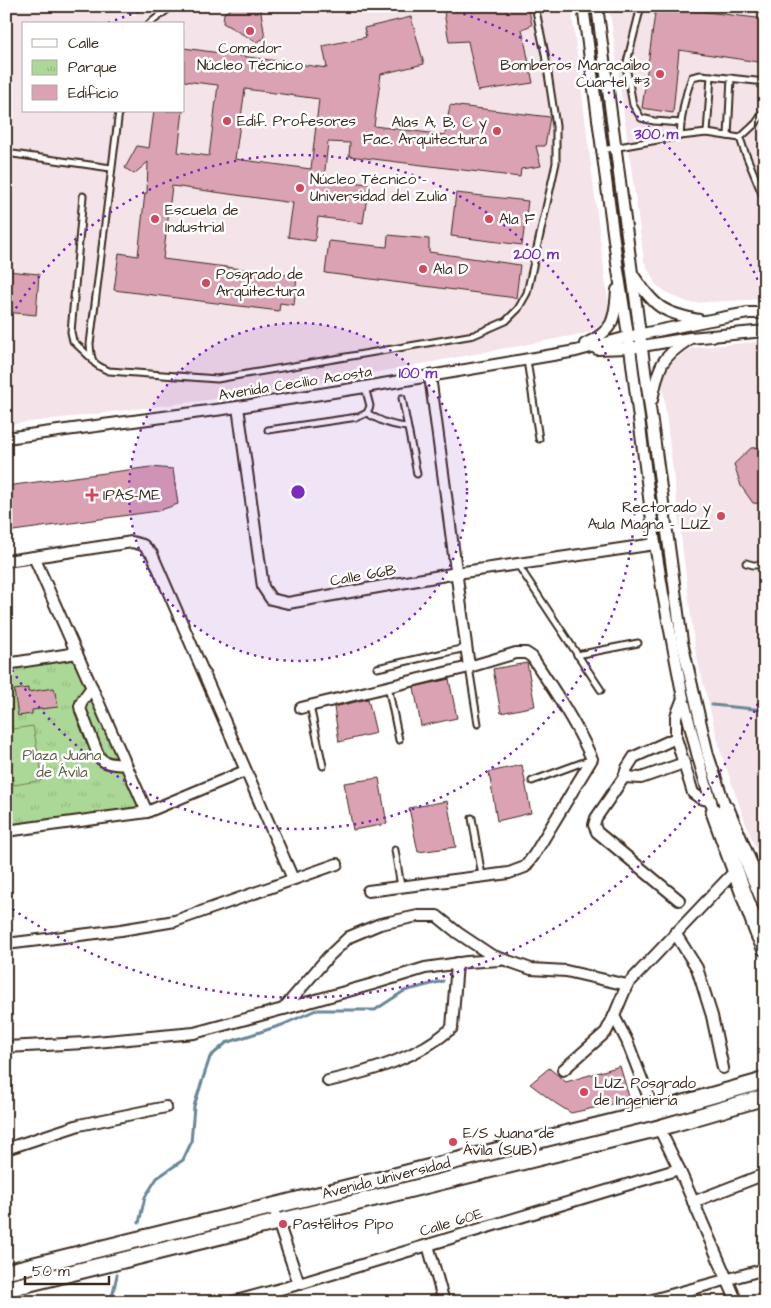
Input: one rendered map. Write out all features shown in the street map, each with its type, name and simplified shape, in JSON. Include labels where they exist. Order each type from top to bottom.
[{"type":"street","points":[[583,6],[655,544],[683,698],[698,757],[765,930]]},
{"type":"street","points":[[597,6],[682,642],[708,755],[717,807],[735,871],[765,948]]},
{"type":"street","points":[[600,30],[603,20],[603,6]]},
{"type":"street","points":[[581,350],[606,332],[612,321],[616,303],[618,270]]},
{"type":"street","points":[[632,274],[646,294],[659,306],[680,317],[705,321]]},
{"type":"street","name":"Avenida Cecilio Acosta","points":[[6,438],[238,407],[365,387],[581,350],[628,336],[705,321],[765,313]]},
{"type":"street","name":"Avenida Cecilio Acosta","points":[[581,350],[630,348],[690,338],[765,331]]},
{"type":"street","points":[[650,408],[656,379],[663,362],[678,346],[690,338]]},
{"type":"street","points":[[430,376],[469,667]]},
{"type":"street","name":"Calle 66B","points":[[238,407],[263,587],[271,600],[288,603],[457,573],[655,544]]},
{"type":"street","points":[[6,561],[132,542],[143,545],[152,554],[293,879]]},
{"type":"street","points":[[34,557],[147,812]]},
{"type":"street","points":[[305,706],[469,667],[516,653],[526,653],[532,657],[559,699],[592,759],[525,867],[509,873],[368,891]]},
{"type":"street","points":[[6,664],[77,654]]},
{"type":"street","points":[[92,687],[80,706],[99,757],[102,761],[126,766]]},
{"type":"street","points":[[683,698],[676,716],[676,738],[693,792],[717,807],[765,902]]},
{"type":"street","points":[[676,738],[634,757],[624,777],[596,818],[594,825],[597,832],[679,900]]},
{"type":"street","points":[[624,777],[641,778],[684,763]]},
{"type":"street","points":[[6,831],[147,812],[245,771]]},
{"type":"street","points":[[6,944],[121,930],[175,921],[337,864]]},
{"type":"street","points":[[563,1070],[606,1032],[627,985],[735,871]]},
{"type":"street","points":[[283,1009],[328,957],[349,937],[380,924],[418,916],[437,916],[491,955],[531,969],[566,971],[627,985]]},
{"type":"street","points":[[675,933],[697,968],[712,1016],[723,1068]]},
{"type":"street","points":[[6,1047],[85,1043],[194,1033],[425,968],[467,962],[506,960]]},
{"type":"street","points":[[328,1081],[362,1073],[411,1054],[439,1039],[452,1028],[457,963]]},
{"type":"street","points":[[614,1016],[654,1112]]},
{"type":"street","name":"Avenida Universidad","points":[[6,1272],[654,1112],[762,1079]]},
{"type":"street","name":"Avenida Universidad","points":[[6,1289],[660,1128],[763,1098]]},
{"type":"street","points":[[6,1149],[79,1125],[166,1107]]},
{"type":"street","points":[[660,1128],[737,1302]]},
{"type":"street","name":"Calle 60E","points":[[232,1302],[299,1284],[679,1170]]},
{"type":"street","points":[[693,1202],[765,1174]]},
{"type":"street","points":[[274,1206],[277,1221],[299,1284]]},
{"type":"street","points":[[428,1245],[444,1302]]},
{"type":"street","points":[[645,1302],[765,1269]]},
{"type":"lane","points":[[152,22],[172,6]]},
{"type":"lane","points":[[83,196],[71,332],[74,341],[98,366],[109,371],[217,378],[474,336],[506,321],[518,309],[527,294],[556,163],[556,126],[545,54],[535,6]]},
{"type":"lane","points":[[643,6],[640,10],[626,66],[633,105],[641,118],[680,123]]},
{"type":"lane","points":[[680,136],[680,123],[692,77],[701,75],[765,82]]},
{"type":"lane","points":[[707,133],[711,76]]},
{"type":"lane","points":[[728,136],[731,78]]},
{"type":"lane","points":[[740,138],[756,123],[765,110]]},
{"type":"lane","points":[[91,358],[90,344],[118,112]]},
{"type":"lane","points":[[602,150],[707,133],[740,138]]},
{"type":"lane","points":[[740,138],[765,201]]},
{"type":"lane","points":[[6,153],[111,168]]},
{"type":"lane","points":[[526,360],[538,439]]},
{"type":"lane","points":[[268,430],[358,417],[367,413],[370,406],[365,387]]},
{"type":"lane","points":[[402,398],[417,474]]},
{"type":"lane","points":[[367,413],[381,422],[392,426],[407,427]]},
{"type":"lane","points":[[746,563],[765,565]]},
{"type":"lane","points":[[518,564],[600,690]]},
{"type":"lane","points":[[577,654],[638,643]]},
{"type":"lane","points":[[377,668],[466,648]]},
{"type":"lane","points":[[469,667],[478,724]]},
{"type":"lane","points":[[388,686],[399,740]]},
{"type":"lane","points":[[305,706],[323,766]]},
{"type":"lane","points":[[532,781],[592,759]]},
{"type":"lane","points":[[472,818],[482,876]]},
{"type":"lane","points":[[395,850],[401,887]]},
{"type":"shaded area","name":"Núcleo Técnico - Universidad del Zulia","points":[[7,6],[116,6],[133,16],[146,6],[571,6],[608,302],[607,316],[601,325],[587,333],[272,392],[6,425]]},
{"type":"shaded area","points":[[609,6],[765,6],[765,299],[690,303],[671,295],[656,285],[644,261]]},
{"type":"shaded area","name":"Rectorado y Aula Magna - LUZ","points":[[765,341],[765,870],[750,835],[721,753],[695,650],[662,382],[671,363],[691,348]]},
{"type":"green space","name":"Plaza Juana de Ávila","points":[[76,656],[143,810],[6,829],[6,666]]},
{"type":"green space","points":[[33,726],[43,780],[14,785],[6,742],[6,730]]},
{"type":"building","name":"Comedor Núcleo Técnico","points":[[236,6],[260,6],[265,38],[256,42],[223,23],[224,13]]},
{"type":"building","points":[[443,6],[528,6],[532,25],[522,29],[533,83],[478,91],[468,41],[449,42]]},
{"type":"building","points":[[656,6],[765,19],[765,63],[679,50],[673,113],[642,108]]},
{"type":"building","name":"Alas A, B, C y Fac. Arquitectura","points":[[411,17],[424,64],[381,74],[374,126],[445,135],[450,105],[550,117],[545,146],[536,146],[541,166],[521,169],[520,177],[349,156],[350,143],[328,142],[324,179],[369,184],[363,223],[318,217],[315,241],[288,237],[293,203],[172,186],[163,259],[297,276],[294,305],[280,303],[279,311],[114,290],[119,253],[138,256],[145,193],[147,193],[148,162],[134,174],[125,168],[137,146],[149,148],[154,112],[183,112],[178,152],[209,156],[218,85],[185,81],[185,48],[327,68],[323,46],[366,37],[364,28]],"holes":[[[245,89],[319,99],[311,169],[235,159]]]},
{"type":"building","name":"Ala F","points":[[456,193],[528,201],[522,245],[451,236]]},
{"type":"building","name":"Ala D","points":[[388,235],[429,239],[429,252],[520,265],[516,298],[325,273],[329,241],[387,247]]},
{"type":"building","points":[[6,271],[39,274],[36,315],[6,312]]},
{"type":"building","points":[[765,447],[765,504],[753,503],[741,486],[734,464],[751,448]]},
{"type":"building","name":"IPAS-ME","points":[[151,467],[173,469],[178,504],[158,511],[6,532],[6,486]]},
{"type":"building","points":[[527,663],[535,706],[501,713],[493,669]]},
{"type":"building","points":[[449,679],[457,718],[421,726],[414,687]]},
{"type":"building","points":[[28,688],[28,692],[54,688],[58,707],[32,710],[32,714],[18,716],[14,690]]},
{"type":"building","points":[[368,699],[376,733],[339,742],[334,707]]},
{"type":"building","points":[[522,765],[531,813],[497,821],[489,772]]},
{"type":"building","points":[[379,778],[387,824],[353,830],[344,783]]},
{"type":"building","points":[[447,801],[456,847],[418,852],[409,808]]},
{"type":"building","name":"LUZ Posgrado de Ingeniería","points":[[620,1066],[630,1100],[571,1113],[530,1084],[549,1068],[566,1082]]},
{"type":"waterway","points":[[712,705],[765,710]]},
{"type":"waterway","points":[[139,1223],[145,1197],[157,1178],[183,1160],[191,1143],[194,1106],[210,1057],[226,1043],[282,1025],[316,1010],[375,1010],[404,991],[443,981]]},
{"type":"waterway","points":[[111,1302],[117,1275]]},
{"type":"place","name":"Comedor Núcleo Técnico","points":[[250,31]]},
{"type":"place","name":"Bomberos Maracaibo Cuartel #3","points":[[660,74]]},
{"type":"place","name":"Edif. Profesores","points":[[227,121]]},
{"type":"place","name":"Alas A, B, C y Fac. Arquitectura","points":[[497,131]]},
{"type":"place","name":"Núcleo Técnico - Universidad del Zulia","points":[[300,188]]},
{"type":"place","name":"Escuela de Industrial","points":[[155,219]]},
{"type":"place","name":"Ala F","points":[[489,219]]},
{"type":"place","name":"Ala D","points":[[423,269]]},
{"type":"place","name":"Posgrado de Arquitectura","points":[[206,283]]},
{"type":"place","name":"IPAS-ME","points":[[92,495]]},
{"type":"place","name":"Rectorado y Aula Magna - LUZ","points":[[721,516]]},
{"type":"place","name":"LUZ Posgrado de Ingeniería","points":[[584,1092]]},
{"type":"place","name":"E/S Juana de Ávila (SUB)","points":[[453,1142]]},
{"type":"place","name":"Pastelitos Pipo","points":[[283,1224]]}]
